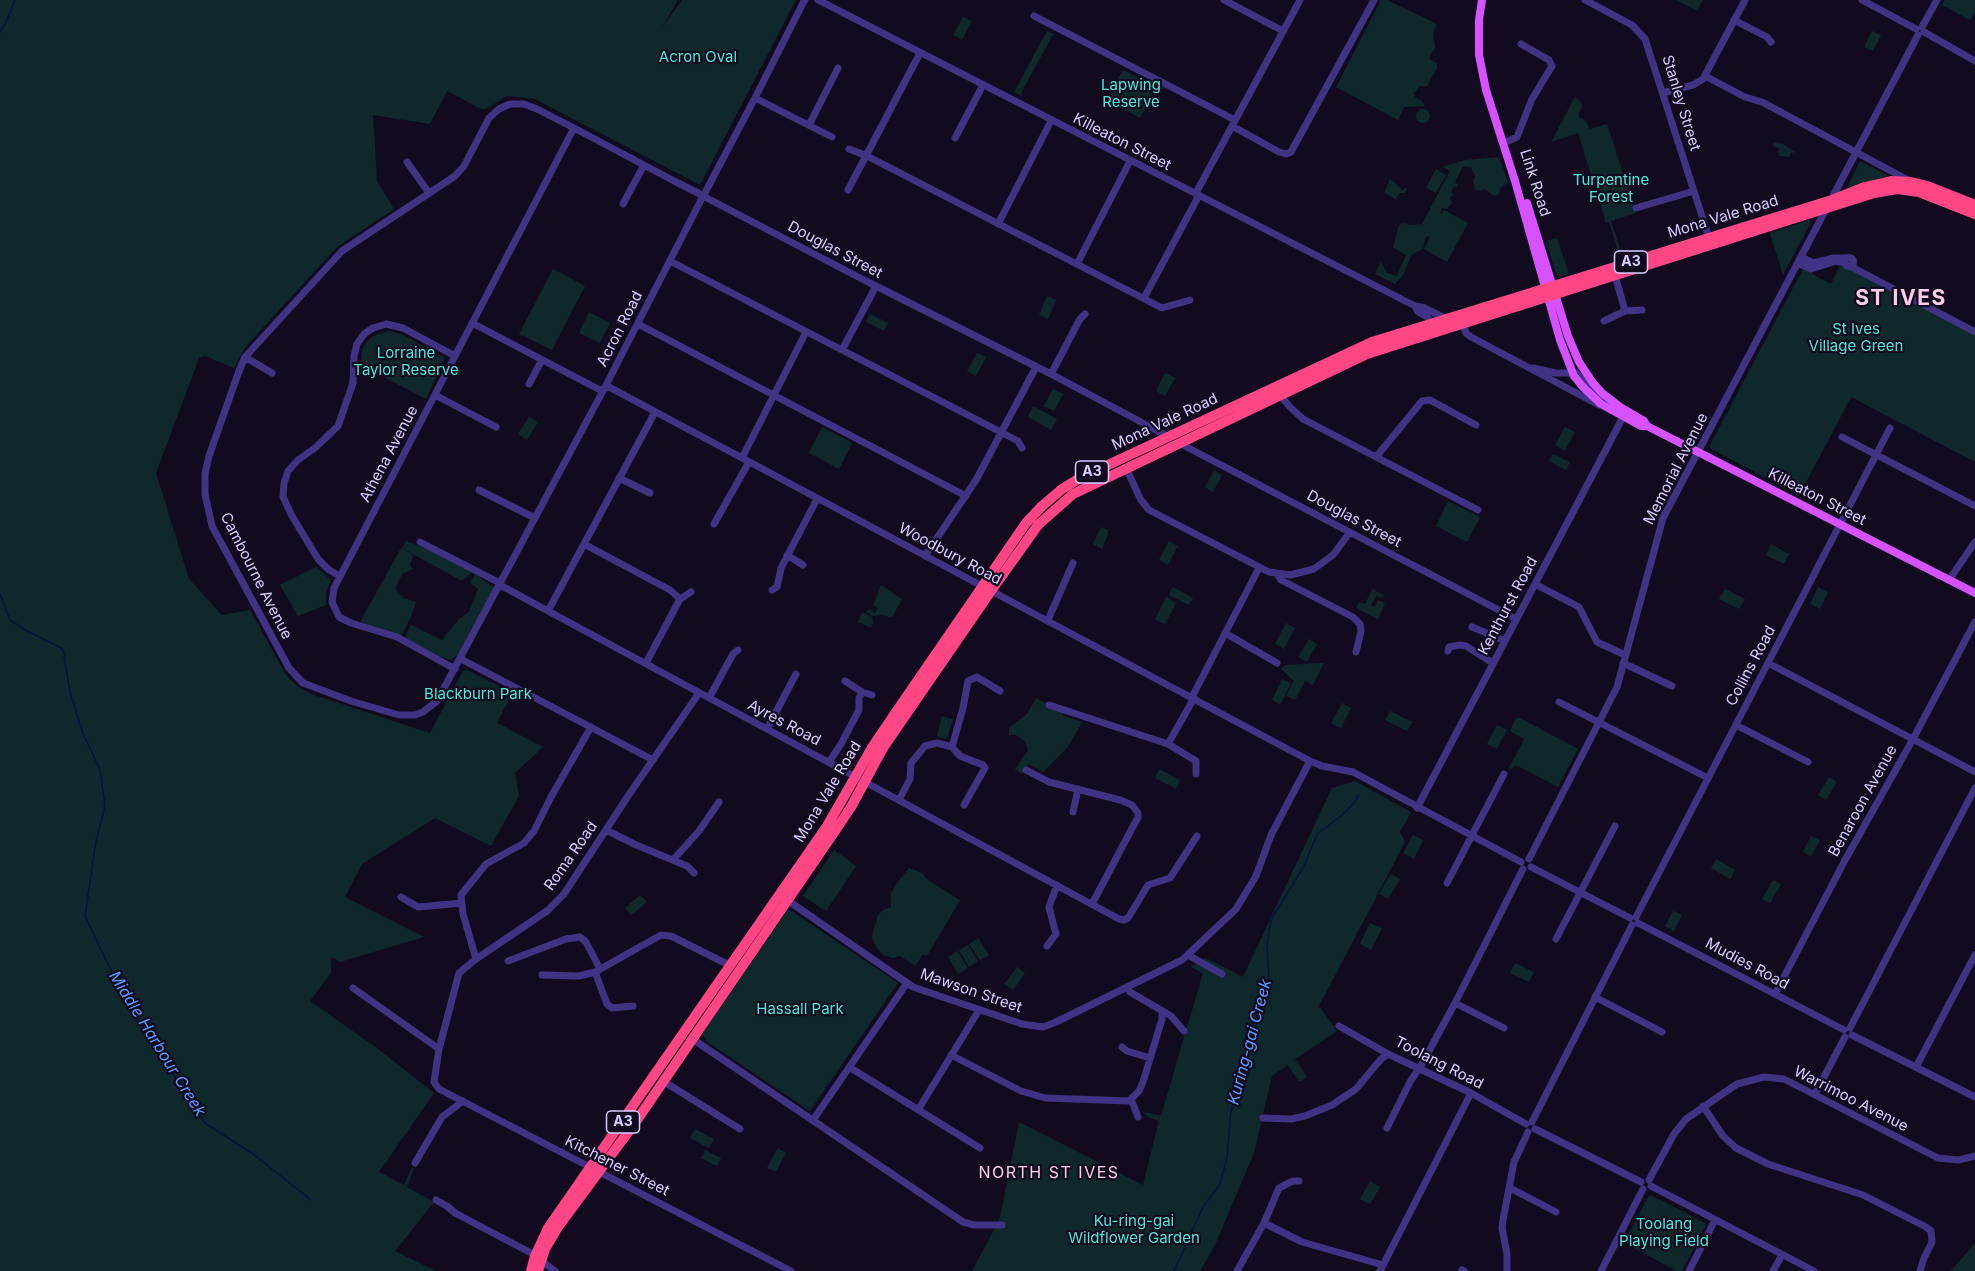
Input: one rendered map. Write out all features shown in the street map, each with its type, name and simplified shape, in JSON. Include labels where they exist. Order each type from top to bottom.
[{"type":"highway","name":"Mona Vale Road","points":[[1829,204],[1880,183],[1900,181],[1927,186],[1975,205]]},
{"type":"highway","name":"Mona Vale Road","points":[[987,588],[1026,523],[1052,497],[1080,478],[1169,437],[1367,354],[1551,291],[1829,204],[1882,191],[1905,190],[1926,194],[1975,214]]},
{"type":"highway","name":"Mona Vale Road","points":[[735,968],[787,900],[851,807],[860,779],[881,735],[987,588],[1044,518],[1073,494],[1179,443],[1372,342],[1446,319],[1615,275],[1710,241]]},
{"type":"highway","name":"Mona Vale Road","points":[[595,1169],[735,968],[832,818],[860,779]]},
{"type":"highway","name":"Mona Vale Road","points":[[531,1271],[538,1263],[548,1228],[663,1081],[688,1036]]},
{"type":"main road","name":"Link Road","points":[[1484,0],[1482,29],[1484,62],[1488,79],[1551,291],[1560,340],[1572,372]]},
{"type":"main road","name":"Link Road","points":[[1484,0],[1479,33],[1479,55],[1484,82],[1551,291],[1573,350],[1584,370]]},
{"type":"main road","name":"Killeaton Street","points":[[1584,370],[1602,393],[1641,426],[1647,426],[1975,593]]},
{"type":"main road","name":"Killeaton Street","points":[[1572,372],[1594,398],[1625,414]]},
{"type":"street","name":"Acron Road","points":[[455,669],[604,389],[805,0]]},
{"type":"street","name":"Killeaton Street","points":[[818,0],[1415,306],[1446,319],[1460,320],[1466,333],[1471,337],[1531,367],[1556,373],[1572,372]]},
{"type":"street","points":[[1224,0],[1283,31]]},
{"type":"street","points":[[1144,298],[1233,123],[1300,0]]},
{"type":"street","points":[[1034,16],[1286,154],[1291,152],[1374,0]]},
{"type":"street","name":"Stanley Street","points":[[1585,0],[1638,30],[1648,45],[1710,241]]},
{"type":"street","points":[[1664,93],[1697,83],[1705,76],[1745,0]]},
{"type":"street","points":[[1862,0],[1975,60]]},
{"type":"street","name":"Memorial Avenue","points":[[1387,1128],[1455,1003],[1617,687],[1664,518],[1937,0]]},
{"type":"street","points":[[1734,20],[1771,42]]},
{"type":"street","points":[[1508,141],[1517,137],[1532,99],[1552,66],[1549,60],[1521,44]]},
{"type":"street","points":[[848,190],[920,53]]},
{"type":"street","points":[[809,125],[838,68]]},
{"type":"street","points":[[1705,76],[1763,103],[1911,182]]},
{"type":"street","points":[[955,138],[983,85]]},
{"type":"street","points":[[755,98],[832,137]]},
{"type":"street","name":"Douglas Street","points":[[489,118],[499,109],[510,104],[524,104],[1051,374],[1169,437]]},
{"type":"street","name":"Cambourne Avenue","points":[[455,669],[437,701],[430,708],[415,715],[390,712],[351,701],[303,683],[289,668],[212,526],[205,494],[205,474],[238,371],[245,357],[342,251],[455,176],[464,166],[489,118]]},
{"type":"street","points":[[998,224],[1051,121]]},
{"type":"street","name":"Athena Avenue","points":[[455,669],[397,637],[351,623],[339,616],[332,602],[334,588],[574,128]]},
{"type":"street","points":[[849,149],[867,156],[1162,308],[1190,300]]},
{"type":"street","points":[[1077,264],[1130,161]]},
{"type":"street","points":[[407,162],[429,193]]},
{"type":"street","points":[[623,204],[644,165]]},
{"type":"street","points":[[1636,208],[1694,191]]},
{"type":"street","points":[[1800,260],[1813,263],[1834,258],[1850,264],[1975,332]]},
{"type":"street","points":[[670,261],[1002,432],[1018,441],[1022,448]]},
{"type":"street","points":[[1615,275],[1625,311]]},
{"type":"street","points":[[842,350],[876,286]]},
{"type":"street","name":"Killeaton Street","points":[[1415,306],[1418,312],[1432,323]]},
{"type":"street","points":[[1604,321],[1625,311],[1642,310]]},
{"type":"street","points":[[1051,374],[1080,319],[1085,314]]},
{"type":"street","name":"Woodbury Road","points":[[472,323],[600,390],[609,387],[1310,761],[1322,766],[1353,772],[1417,808]]},
{"type":"street","points":[[340,576],[329,570],[318,559],[292,516],[283,497],[288,471],[298,459],[323,441],[338,426],[353,383],[357,344],[364,334],[386,324],[403,328],[455,356]]},
{"type":"street","points":[[638,324],[966,496]]},
{"type":"street","points":[[742,458],[806,332]]},
{"type":"street","points":[[245,357],[272,374]]},
{"type":"street","points":[[529,384],[542,360]]},
{"type":"street","points":[[925,556],[966,496],[1036,367]]},
{"type":"street","name":"Killeaton Street","points":[[1531,367],[1537,373],[1625,414]]},
{"type":"street","points":[[1277,391],[1303,419],[1478,510]]},
{"type":"street","points":[[435,395],[496,427]]},
{"type":"street","points":[[1376,457],[1422,400],[1430,400],[1476,425]]},
{"type":"street","points":[[548,611],[655,412]]},
{"type":"street","name":"Kenthurst Road","points":[[1417,808],[1625,414]]},
{"type":"street","name":"Collins Road","points":[[1507,1271],[1507,1254],[1502,1228],[1514,1162],[1595,997],[1890,428]]},
{"type":"street","points":[[1842,437],[1975,506]]},
{"type":"street","name":"Douglas Street","points":[[1179,443],[1516,619]]},
{"type":"street","points":[[714,524],[749,462]]},
{"type":"street","points":[[1126,468],[1141,500],[1149,510],[1259,568],[1277,574],[1300,573],[1324,564],[1350,532]]},
{"type":"street","points":[[619,478],[650,494]]},
{"type":"street","points":[[479,490],[535,518]]},
{"type":"street","points":[[772,590],[777,587],[781,568],[817,500]]},
{"type":"street","name":"Ayres Road","points":[[420,542],[1119,919],[1128,918],[1148,885],[1170,878],[1197,836]]},
{"type":"street","points":[[1949,580],[1975,542]]},
{"type":"street","points":[[584,544],[670,590],[680,599]]},
{"type":"street","points":[[787,555],[803,565]]},
{"type":"street","points":[[1048,620],[1073,564]]},
{"type":"street","points":[[1168,744],[1259,568]]},
{"type":"street","points":[[1957,569],[1959,585]]},
{"type":"street","points":[[1299,589],[1300,573]]},
{"type":"street","points":[[1277,574],[1281,580],[1353,617],[1360,624],[1361,639],[1356,652]]},
{"type":"street","points":[[1535,584],[1579,607],[1597,642],[1672,686]]},
{"type":"street","points":[[646,663],[680,599],[691,592]]},
{"type":"street","name":"Benaroon Avenue","points":[[1775,994],[1975,622]]},
{"type":"street","points":[[1472,627],[1503,640],[1506,639]]},
{"type":"street","points":[[1225,633],[1277,663]]},
{"type":"street","points":[[1448,651],[1449,647],[1466,646],[1493,663]]},
{"type":"street","points":[[709,698],[738,650]]},
{"type":"street","points":[[461,659],[653,760]]},
{"type":"street","points":[[1768,663],[1975,772]]},
{"type":"street","points":[[767,729],[796,674]]},
{"type":"street","points":[[952,747],[968,681],[977,677],[1000,692]]},
{"type":"street","points":[[845,681],[862,692],[872,695]]},
{"type":"street","points":[[829,762],[860,710],[859,698],[862,692]]},
{"type":"street","name":"Roma Road","points":[[434,1082],[459,973],[476,958],[547,910],[564,894],[699,693]]},
{"type":"street","points":[[1559,702],[1708,778]]},
{"type":"street","points":[[1049,705],[1168,744],[1196,761],[1196,774]]},
{"type":"street","points":[[1736,724],[1808,762]]},
{"type":"street","points":[[476,958],[463,914],[461,895],[486,864],[524,843],[534,831],[591,727]]},
{"type":"street","points":[[899,800],[910,779],[911,763],[925,746],[937,743],[952,747],[960,756],[983,765],[985,768],[964,805]]},
{"type":"street","name":"Mawson Street","points":[[787,900],[913,987],[1022,1024],[1043,1027],[1188,955],[1236,909],[1256,876],[1270,835],[1310,761]]},
{"type":"street","points":[[1026,770],[1049,782],[1120,800],[1132,806],[1138,813],[1138,817],[1092,904]]},
{"type":"street","points":[[1447,883],[1504,774]]},
{"type":"street","points":[[1815,1094],[1975,788]]},
{"type":"street","points":[[1072,812],[1078,789]]},
{"type":"street","points":[[672,860],[699,831],[719,802]]},
{"type":"street","name":"Mudies Road","points":[[1417,808],[1975,1097]]},
{"type":"street","points":[[1556,939],[1615,826]]},
{"type":"street","points":[[606,830],[687,866],[694,873]]},
{"type":"street","points":[[1047,946],[1056,934],[1049,907],[1057,885]]},
{"type":"street","points":[[401,897],[418,907],[462,903]]},
{"type":"street","points":[[542,975],[579,976],[597,971],[661,935],[671,936],[735,968]]},
{"type":"street","points":[[508,961],[566,939],[580,937],[586,942],[607,1004],[612,1008],[633,1006]]},
{"type":"street","points":[[1188,955],[1222,974]]},
{"type":"street","points":[[1916,1066],[1975,955]]},
{"type":"street","points":[[1967,971],[1975,975]]},
{"type":"street","points":[[813,1120],[907,983]]},
{"type":"street","points":[[1126,987],[1130,992],[1171,1016],[1184,1031]]},
{"type":"street","points":[[353,988],[440,1049]]},
{"type":"street","points":[[1595,997],[1662,1032]]},
{"type":"street","points":[[1455,1003],[1504,1028]]},
{"type":"street","points":[[918,1110],[979,1010]]},
{"type":"street","points":[[951,1055],[1021,1091],[1045,1098],[1123,1102],[1131,1099],[1139,1091],[1162,1019],[1162,1011]]},
{"type":"street","name":"Toolang Road","points":[[1340,1026],[1388,1054],[1471,1093],[1530,1127],[1814,1271]]},
{"type":"street","points":[[688,1036],[963,1222],[974,1225],[1002,1225]]},
{"type":"street","points":[[1122,1047],[1127,1051],[1150,1058]]},
{"type":"street","points":[[1263,1118],[1291,1119],[1332,1106],[1356,1089],[1388,1054]]},
{"type":"street","points":[[849,1068],[980,1148]]},
{"type":"street","name":"Warrimoo Avenue","points":[[1601,1271],[1679,1126],[1703,1106],[1737,1084],[1764,1077],[1784,1079],[1938,1158],[1958,1160],[1975,1156]]},
{"type":"street","points":[[663,1081],[740,1129]]},
{"type":"street","name":"Kitchener Street","points":[[434,1082],[439,1089],[791,1271]]},
{"type":"street","points":[[1264,1223],[1302,1242],[1382,1268],[1471,1093]]},
{"type":"street","points":[[1131,1099],[1138,1117]]},
{"type":"street","points":[[415,1163],[442,1117],[463,1101]]},
{"type":"street","points":[[1703,1106],[1723,1136],[1736,1148],[1768,1164],[1863,1195],[1926,1227],[1931,1231],[1932,1242],[1920,1271]]},
{"type":"street","points":[[1237,1271],[1264,1223],[1279,1188],[1293,1181],[1299,1181]]},
{"type":"street","points":[[1510,1188],[1556,1212]]},
{"type":"street","points":[[436,1200],[454,1213],[555,1271]]},
{"type":"street","points":[[1689,1271],[1715,1220]]},
{"type":"street","points":[[1773,1271],[1782,1255]]},
{"type":"green space","points":[[0,0],[678,0],[661,29],[682,0],[796,0],[700,185],[535,99],[507,96],[486,109],[481,109],[447,91],[430,124],[373,115],[377,181],[394,209],[337,247],[246,346],[234,368],[205,356],[199,358],[156,473],[189,579],[222,615],[250,610],[286,675],[297,686],[311,694],[430,733],[463,671],[467,670],[512,693],[497,723],[543,747],[515,773],[519,796],[491,846],[435,818],[362,864],[345,897],[424,937],[340,962],[331,957],[331,973],[310,1001],[378,1049],[434,1093],[379,1172],[404,1185],[412,1167],[414,1168],[407,1187],[434,1202],[395,1251],[436,1271],[0,1271]]},
{"type":"green space","points":[[1381,0],[1387,0],[1437,24],[1433,34],[1435,47],[1429,59],[1437,63],[1437,68],[1427,86],[1420,86],[1414,93],[1424,106],[1404,107],[1398,120],[1336,87]]},
{"type":"green space","points":[[1676,0],[1703,0],[1697,11]]},
{"type":"green space","points":[[1945,0],[1975,0],[1975,12],[1970,20],[1942,5]]},
{"type":"green space","points":[[963,17],[972,21],[962,40],[953,35]]},
{"type":"green space","points":[[1047,31],[1055,35],[1052,36],[1021,93],[1022,96],[1014,92]]},
{"type":"green space","points":[[1872,31],[1881,35],[1873,51],[1864,47]]},
{"type":"green space","name":"Lapwing Reserve","points":[[1123,70],[1157,87],[1140,118],[1106,100]]},
{"type":"green space","name":"Turpentine Forest","points":[[1575,97],[1581,102],[1579,117],[1586,121],[1589,129],[1607,124],[1636,213],[1611,221],[1623,257],[1620,258],[1609,222],[1606,223],[1578,133],[1551,142]]},
{"type":"green space","points":[[1420,109],[1426,109],[1430,116],[1426,123],[1420,123],[1416,119],[1416,113]]},
{"type":"green space","points":[[1774,143],[1783,144],[1795,152],[1789,157],[1780,156],[1778,155],[1779,148],[1773,146]]},
{"type":"green space","points":[[1499,157],[1508,182],[1500,189],[1499,194],[1494,196],[1484,189],[1481,191],[1475,189],[1473,181],[1475,176],[1471,167],[1463,166],[1455,182],[1458,185],[1456,188],[1454,186],[1451,192],[1454,195],[1450,197],[1452,203],[1447,209],[1442,208],[1441,210],[1441,214],[1444,210],[1468,223],[1447,262],[1424,249],[1430,237],[1426,236],[1423,249],[1412,254],[1403,275],[1395,284],[1375,274],[1381,262],[1387,273],[1397,276],[1406,255],[1393,247],[1399,225],[1422,224],[1450,171],[1442,167],[1465,160]]},
{"type":"green space","points":[[1860,161],[1887,175],[1887,176],[1847,188]]},
{"type":"green space","points":[[1436,169],[1446,175],[1436,193],[1426,188]]},
{"type":"green space","points":[[1390,179],[1403,190],[1408,188],[1396,199],[1384,193]]},
{"type":"green space","points":[[1810,220],[1811,222],[1783,275],[1770,233]]},
{"type":"green space","points":[[1557,238],[1569,274],[1561,277],[1556,274],[1546,241]]},
{"type":"green space","name":"St Ives Village Green","points":[[1841,264],[1975,335],[1975,462],[1851,397],[1799,496],[1710,448],[1803,269],[1831,284]]},
{"type":"green space","points":[[553,269],[585,286],[552,350],[519,334]]},
{"type":"green space","points":[[1047,296],[1056,300],[1048,319],[1039,315]]},
{"type":"green space","points":[[589,312],[610,323],[600,343],[579,333]]},
{"type":"green space","points":[[870,314],[888,323],[884,331],[866,322]]},
{"type":"green space","name":"Lorraine Taylor Reserve","points":[[389,331],[401,334],[445,358],[426,399],[361,365],[362,350],[366,343],[373,336]]},
{"type":"green space","points":[[977,353],[986,357],[976,376],[967,371]]},
{"type":"green space","points":[[1165,373],[1175,378],[1165,396],[1156,391]]},
{"type":"green space","points":[[1053,389],[1063,394],[1054,411],[1044,406]]},
{"type":"green space","points":[[1033,406],[1057,419],[1051,430],[1028,417]]},
{"type":"green space","points":[[529,417],[538,422],[527,440],[518,434]]},
{"type":"green space","points":[[822,427],[852,443],[839,469],[809,453]]},
{"type":"green space","points":[[1565,427],[1575,432],[1565,451],[1555,445]]},
{"type":"green space","points":[[1553,454],[1570,462],[1566,470],[1549,461]]},
{"type":"green space","points":[[1214,470],[1222,475],[1213,492],[1205,487]]},
{"type":"green space","points":[[1448,501],[1480,517],[1467,542],[1436,526]]},
{"type":"green space","points":[[1101,527],[1108,530],[1102,549],[1093,544]]},
{"type":"green space","points":[[406,541],[439,554],[472,572],[462,581],[402,548]]},
{"type":"green space","points":[[1169,541],[1178,546],[1168,565],[1159,560]]},
{"type":"green space","points":[[1771,544],[1789,554],[1784,564],[1766,555]]},
{"type":"green space","points":[[401,548],[413,555],[410,566],[413,569],[402,574],[395,589],[404,598],[416,602],[401,637],[360,622]]},
{"type":"green space","points":[[316,567],[331,580],[326,593],[326,605],[298,616],[280,585]]},
{"type":"green space","points":[[475,574],[496,589],[474,628],[472,627],[461,652],[451,660],[432,654],[404,639],[411,625],[442,640],[459,619],[469,612],[478,589],[470,582]]},
{"type":"green space","points":[[881,585],[902,599],[892,617],[873,616],[866,612],[870,609],[875,613],[878,609],[873,605]]},
{"type":"green space","points":[[1173,587],[1193,598],[1189,605],[1169,595]]},
{"type":"green space","points":[[1818,587],[1828,592],[1820,609],[1810,604]]},
{"type":"green space","points":[[1373,588],[1384,594],[1382,598],[1376,596],[1371,605],[1375,607],[1378,600],[1385,603],[1378,619],[1356,608],[1359,602],[1365,604]]},
{"type":"green space","points":[[1725,589],[1745,599],[1739,609],[1719,599]]},
{"type":"green space","points":[[1166,597],[1176,603],[1165,624],[1155,619]]},
{"type":"green space","points":[[862,612],[872,617],[871,628],[858,622]]},
{"type":"green space","points":[[1286,623],[1295,628],[1284,649],[1275,644]]},
{"type":"green space","points":[[1309,639],[1317,644],[1307,662],[1298,657]]},
{"type":"green space","points":[[1324,663],[1313,685],[1305,681],[1295,700],[1286,696],[1294,681],[1281,669],[1285,665]]},
{"type":"green space","points":[[1282,679],[1291,683],[1280,705],[1272,700]]},
{"type":"green space","points":[[1036,698],[1063,713],[1062,715],[1082,722],[1068,747],[1043,772],[1029,764],[1022,774],[1015,769],[1028,750],[1025,741],[1016,735],[1009,735],[1009,728],[1027,714]]},
{"type":"green space","points":[[1342,703],[1351,708],[1341,728],[1331,723]]},
{"type":"green space","points":[[1390,711],[1412,722],[1407,731],[1385,720]]},
{"type":"green space","points":[[942,716],[953,719],[947,739],[937,736]]},
{"type":"green space","points":[[1516,718],[1578,749],[1558,787],[1516,765],[1510,770],[1524,739],[1510,731]]},
{"type":"green space","points":[[1497,725],[1507,730],[1497,749],[1487,744]]},
{"type":"green space","points":[[1159,769],[1180,780],[1176,789],[1155,778]]},
{"type":"green space","points":[[1829,777],[1837,782],[1826,800],[1818,795]]},
{"type":"green space","name":"Ku-ring-gai Wildflower Garden","points":[[1355,781],[1411,812],[1400,832],[1405,842],[1319,1006],[1337,1031],[1294,1060],[1307,1077],[1299,1082],[1288,1065],[1272,1076],[1254,1153],[1215,1245],[1200,1271],[972,1271],[1000,1218],[1019,1122],[1143,1185],[1159,1121],[1147,1117],[1143,1112],[1161,1116],[1203,973],[1191,967],[1206,958],[1243,977],[1332,788]]},
{"type":"green space","points":[[1413,835],[1423,840],[1414,859],[1403,853]]},
{"type":"green space","points":[[1811,836],[1820,840],[1811,857],[1803,852]]},
{"type":"green space","points":[[834,850],[856,866],[826,911],[803,896]]},
{"type":"green space","points":[[1716,859],[1735,870],[1730,879],[1711,868]]},
{"type":"green space","points":[[909,868],[922,873],[929,881],[960,900],[927,956],[923,954],[915,966],[900,956],[893,958],[883,955],[876,947],[872,937],[878,915],[891,907],[891,893]]},
{"type":"green space","points":[[1391,874],[1400,879],[1388,899],[1379,894]]},
{"type":"green space","points":[[1773,880],[1781,884],[1770,903],[1762,899]]},
{"type":"green space","points":[[640,895],[647,902],[631,915],[625,908]]},
{"type":"green space","name":"Hassall Park","points":[[788,910],[898,983],[810,1111],[706,1041],[702,1034]]},
{"type":"green space","points":[[1673,911],[1682,915],[1674,931],[1665,926]]},
{"type":"green space","points":[[1370,923],[1382,928],[1371,950],[1360,944]]},
{"type":"green space","points":[[978,938],[989,955],[980,960],[969,944]]},
{"type":"green space","points":[[968,945],[978,961],[969,967],[959,950]]},
{"type":"green space","points":[[957,951],[968,968],[958,974],[948,957]]},
{"type":"green space","points":[[1515,963],[1534,972],[1529,982],[1510,973]]},
{"type":"green space","points":[[1017,967],[1025,973],[1013,990],[1004,984]]},
{"type":"green space","points":[[695,1129],[714,1139],[709,1148],[690,1138]]},
{"type":"green space","points":[[778,1148],[786,1153],[776,1172],[767,1168]]},
{"type":"green space","points":[[705,1150],[721,1158],[717,1166],[701,1158]]},
{"type":"green space","points":[[1370,1181],[1380,1187],[1370,1204],[1360,1199]]},
{"type":"green space","name":"Toolang Playing Field","points":[[1651,1195],[1705,1223],[1682,1271],[1677,1271],[1624,1243]]},
{"type":"green space","points":[[1975,1243],[1975,1271],[1951,1271]]},
{"type":"waterway","name":"Middle Harbour Creek","points":[[0,32],[15,0]]},
{"type":"waterway","name":"Middle Harbour Creek","points":[[0,594],[10,620],[63,649],[70,692],[83,734],[100,769],[105,806],[96,841],[85,916],[124,998],[205,1123],[253,1154],[311,1200]]},
{"type":"waterway","name":"Kuring-gai Creek","points":[[1174,1271],[1203,1207],[1220,1184],[1227,1157],[1231,1112],[1269,978],[1267,944],[1271,920],[1304,866],[1317,834],[1341,816],[1359,795]]},
{"type":"district","name":"ST IVES","points":[[1901,299]]},
{"type":"district","name":"NORTH ST IVES","points":[[1049,1173]]},
{"type":"park label","name":"Acron Oval","points":[[698,57]]},
{"type":"park label","name":"Blackburn Park","points":[[478,694]]}]
